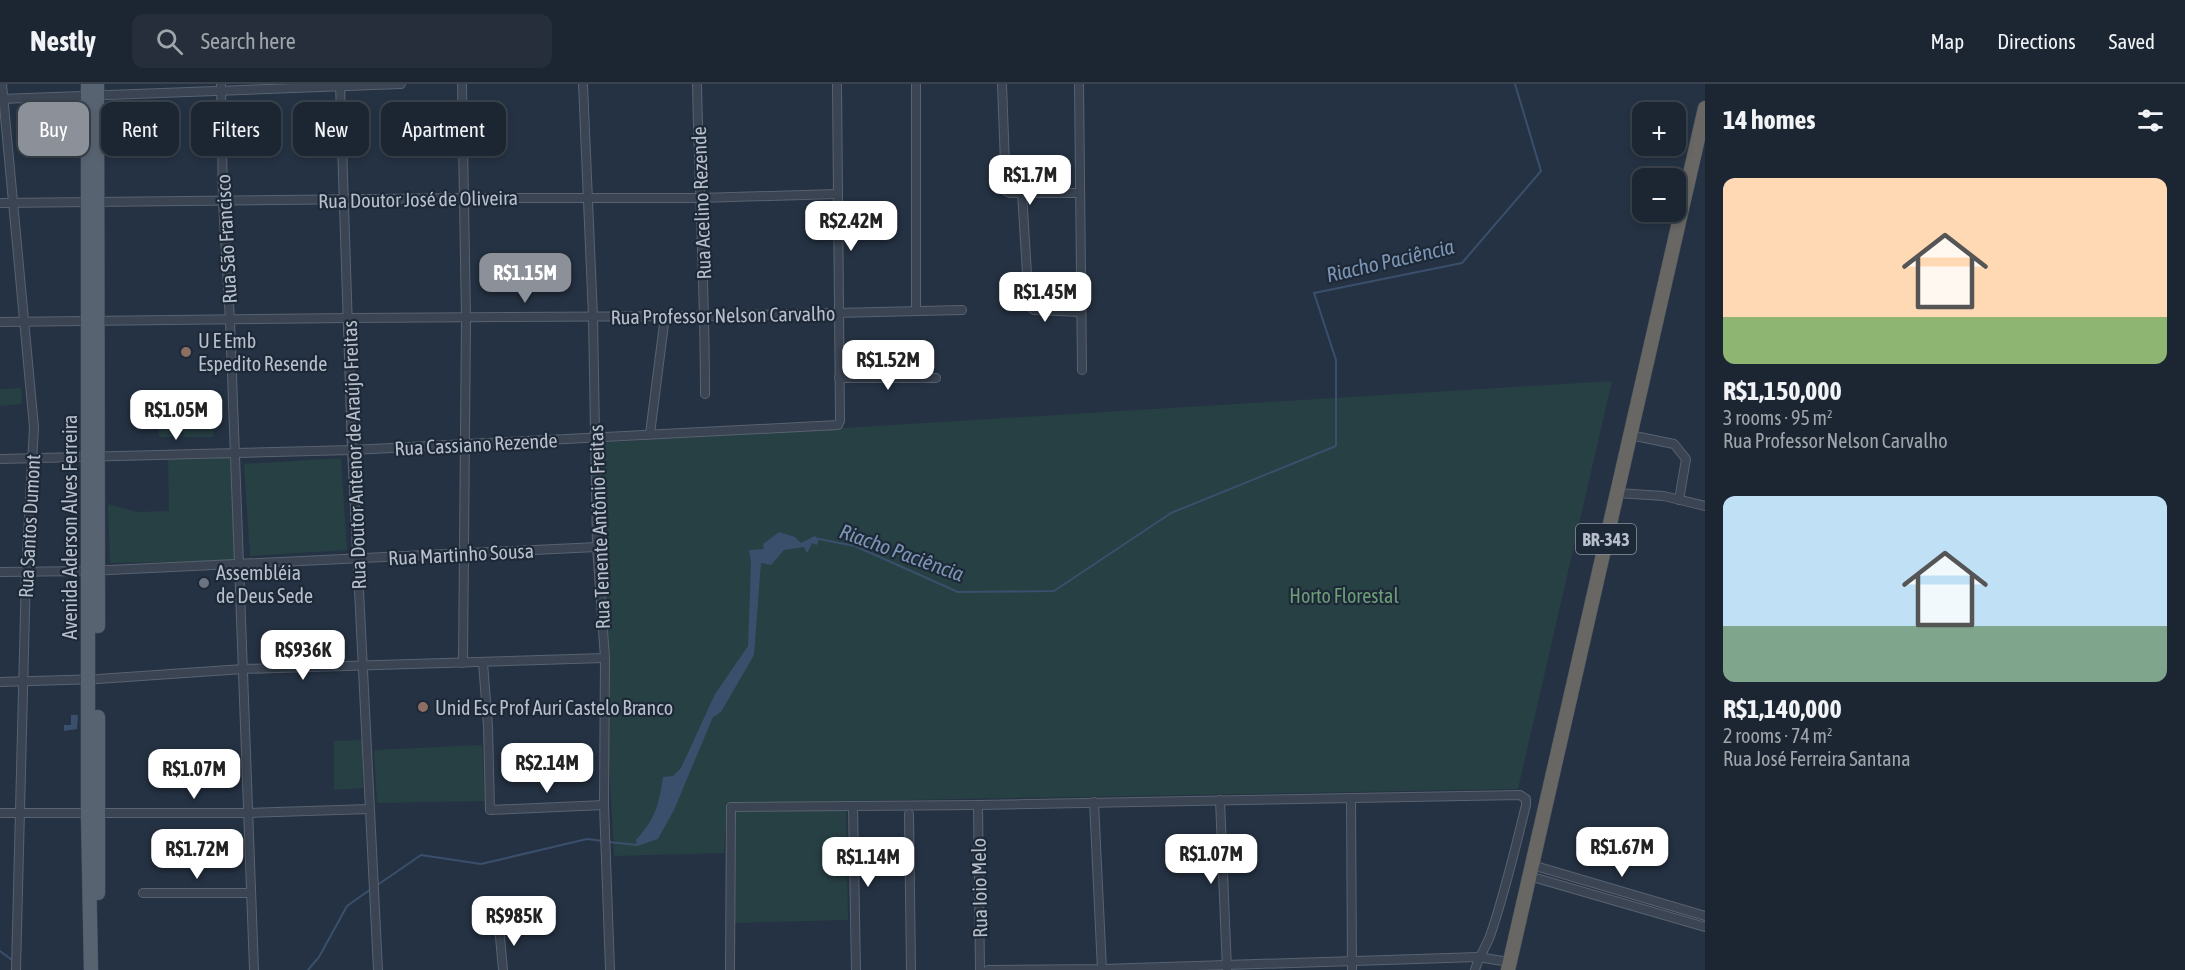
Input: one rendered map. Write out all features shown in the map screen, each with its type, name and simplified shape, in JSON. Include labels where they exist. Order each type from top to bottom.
[{"type":"highway","name":"BR-343","points":[[1508,966],[1705,108]]},
{"type":"main road","name":"Avenida Aderson Alves Ferreira","points":[[90,970],[94,813],[93,90]]},
{"type":"main road","name":"Avenida Aderson Alves Ferreira","points":[[94,813],[98,970]]},
{"type":"street","name":"Rua Santos Dumont","points":[[2,84],[33,427],[26,572],[16,970]]},
{"type":"street","points":[[2,99],[93,90],[401,84]]},
{"type":"street","points":[[462,84],[466,318],[462,663]]},
{"type":"street","name":"Rua Tenente Antônio Freitas","points":[[582,84],[593,317],[597,547],[605,658],[604,805],[610,970]]},
{"type":"street","name":"Rua Acelino Rezende","points":[[697,84],[699,198],[705,316],[705,394]]},
{"type":"street","points":[[837,84],[839,378],[936,378]]},
{"type":"street","points":[[916,84],[916,310]]},
{"type":"street","points":[[1002,84],[1004,186],[1008,193],[1080,193]]},
{"type":"street","points":[[1079,84],[1082,370]]},
{"type":"street","name":"Rua Doutor Antenor de Araújo Freitas","points":[[340,85],[352,450],[378,970]]},
{"type":"street","name":"Rua São Francisco","points":[[221,87],[223,202],[230,321],[254,970]]},
{"type":"street","points":[[1022,193],[1028,304],[1034,310],[1080,312]]},
{"type":"street","name":"Rua Doutor José de Oliveira","points":[[0,203],[699,198],[837,194]]},
{"type":"street","name":"Rua Professor Nelson Carvalho","points":[[0,322],[705,316],[962,310]]},
{"type":"street","points":[[650,434],[665,316]]},
{"type":"street","name":"Rua Cassiano Rezende","points":[[0,459],[352,450],[835,426],[840,421],[839,378]]},
{"type":"street","points":[[1630,435],[1674,444],[1686,459],[1679,500]]},
{"type":"street","points":[[1617,493],[1658,495],[1705,506]]},
{"type":"street","name":"Rua Martinho Sousa","points":[[0,572],[93,571],[597,547]]},
{"type":"street","points":[[0,682],[94,679],[243,669],[605,658]]},
{"type":"street","points":[[483,663],[488,726],[490,810],[604,805]]},
{"type":"street","points":[[730,970],[731,807],[1520,795],[1525,797],[1525,808],[1490,937],[1478,957],[1475,970]]},
{"type":"street","points":[[1351,798],[1352,970]]},
{"type":"street","points":[[1220,800],[1227,967]]},
{"type":"street","points":[[1094,802],[1102,970]]},
{"type":"street","name":"Rua Ioio Melo","points":[[978,805],[980,970]]},
{"type":"street","points":[[853,806],[856,970]]},
{"type":"street","points":[[0,813],[249,813],[369,809]]},
{"type":"street","points":[[909,814],[911,970]]},
{"type":"street","points":[[1531,870],[1705,916]]},
{"type":"street","points":[[1531,870],[1705,927]]},
{"type":"street","points":[[143,893],[251,893]]},
{"type":"street","points":[[499,926],[503,970]]},
{"type":"street","points":[[988,970],[1227,967],[1352,960],[1478,957],[1508,966]]},
{"type":"green space","name":"Horto Florestal","points":[[1612,381],[1518,789],[846,801],[848,920],[730,923],[733,802],[727,803],[724,853],[614,856],[604,660],[597,443]]},
{"type":"green space","points":[[21,388],[22,404],[0,406],[0,389]]},
{"type":"green space","points":[[184,390],[213,390],[213,437],[183,437]]},
{"type":"green space","points":[[180,402],[181,437],[159,437],[159,403]]},
{"type":"green space","points":[[236,455],[239,561],[110,563],[108,504],[137,512],[169,511],[168,456]]},
{"type":"green space","points":[[341,458],[347,550],[250,556],[244,464]]},
{"type":"green space","points":[[362,740],[363,788],[334,790],[334,741]]},
{"type":"green space","points":[[482,745],[485,801],[377,803],[374,750]]},
{"type":"water","points":[[779,532],[795,537],[801,543],[815,536],[819,539],[817,545],[812,543],[807,553],[804,547],[784,550],[771,565],[761,563],[754,655],[721,712],[713,717],[674,810],[658,839],[637,846],[636,840],[648,825],[655,811],[663,777],[673,776],[681,768],[715,694],[748,646],[751,562],[749,550],[764,549],[763,544]]},
{"type":"water","points":[[71,715],[78,715],[77,729],[64,731],[64,725],[71,725]]},
{"type":"waterway","name":"Riacho Paciência","points":[[819,539],[855,546],[958,592],[1054,591],[1171,513],[1336,446],[1336,360],[1314,293],[1462,263],[1541,171],[1515,84]]},
{"type":"waterway","name":"Riacho Paciência","points":[[376,886],[421,855],[481,864],[587,839],[603,841]]},
{"type":"waterway","name":"Riacho Paciência","points":[[608,842],[638,845]]},
{"type":"waterway","name":"Riacho Paciência","points":[[308,970],[319,957],[347,906],[371,889]]},
{"type":"waterway","name":"Riacho Paciência","points":[[0,951],[12,960]]},
{"type":"place","name":"U E Emb Espedito Resende","points":[[186,352]]},
{"type":"place","name":"Assembléia de Deus Sede","points":[[204,583]]},
{"type":"place","name":"Unid Esc Prof Auri Castelo Branco","points":[[423,707]]}]
